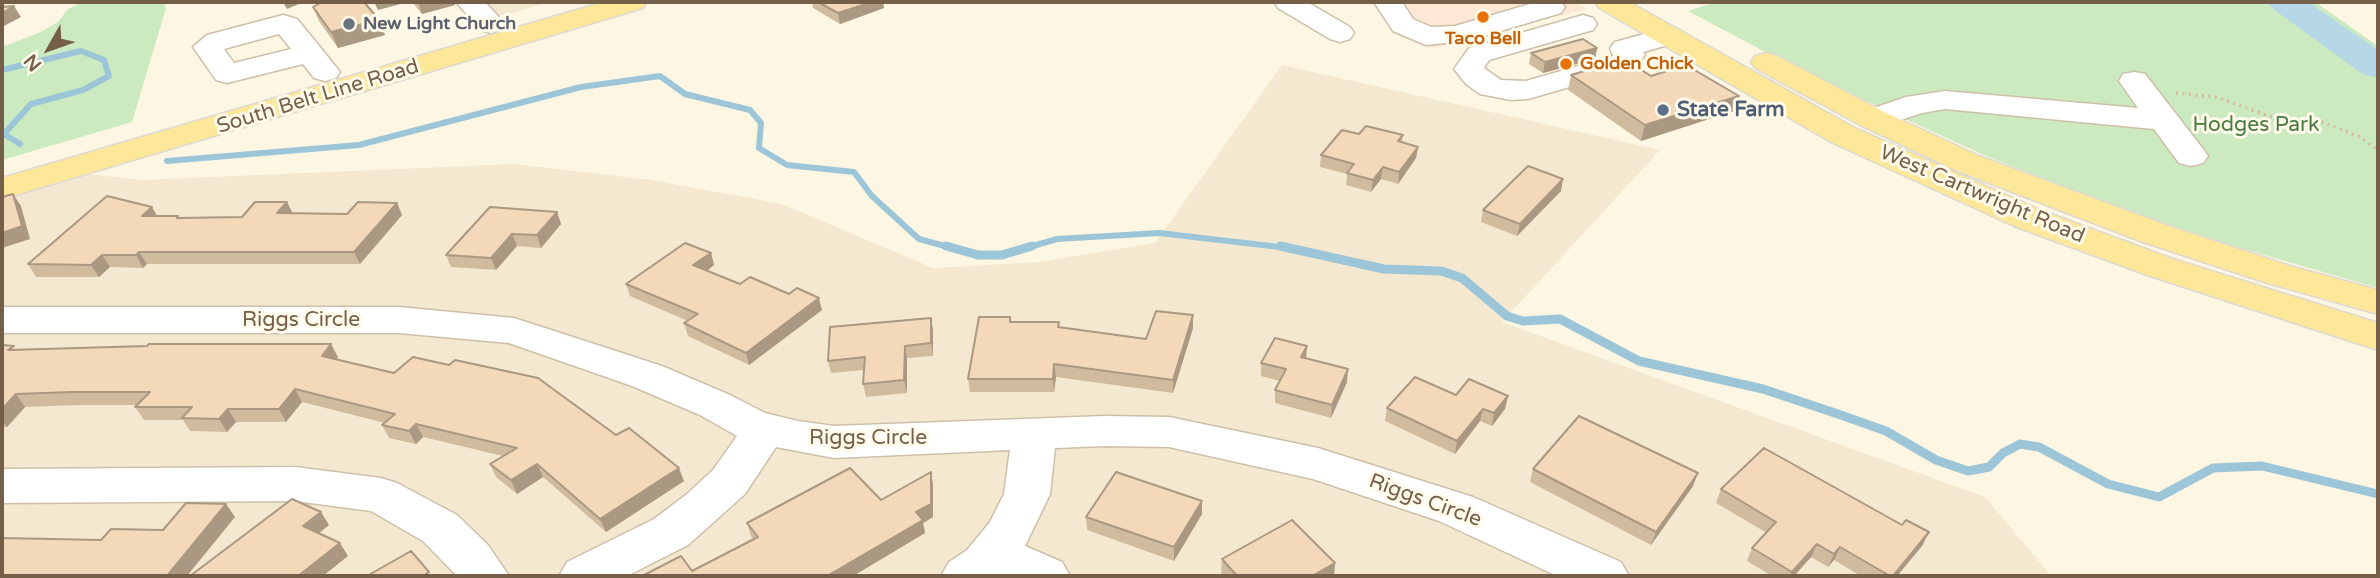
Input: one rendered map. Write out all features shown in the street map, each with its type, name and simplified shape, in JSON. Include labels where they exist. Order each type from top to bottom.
[{"type":"main road","name":"South Belt Line Road","points":[[2,168],[568,2]]},
{"type":"main road","name":"South Belt Line Road","points":[[2,189],[324,72],[633,2]]},
{"type":"main road","name":"West Cartwright Road","points":[[1609,2],[1669,36],[1858,127],[2027,218],[2160,267],[2378,337]]},
{"type":"main road","name":"West Cartwright Road","points":[[1655,2],[1858,127],[1967,163],[2153,233],[2277,274],[2378,302]]},
{"type":"street","points":[[470,2],[491,24]]},
{"type":"street","points":[[1288,2],[1340,33]]},
{"type":"street","points":[[1388,2],[1403,25],[1426,36],[1457,35],[1547,4],[1583,24],[1625,48],[1630,55],[1624,62],[1528,90],[1511,91],[1491,87],[1477,78],[1469,69],[1472,61],[1479,54],[1583,24]]},
{"type":"street","points":[[1408,2],[1418,2]]},
{"type":"street","points":[[295,18],[288,25],[324,72],[226,74],[208,47],[217,41],[295,18]]},
{"type":"street","points":[[1625,48],[1669,36]]},
{"type":"street","points":[[2137,85],[2191,156]]},
{"type":"street","points":[[1858,127],[1917,104],[1945,100],[2163,120]]},
{"type":"street","name":"Riggs Circle","points":[[2,320],[399,320],[514,331],[647,376],[715,405],[752,425],[798,437],[834,442],[1105,431],[1169,432],[1318,464],[1456,509],[1604,576]]},
{"type":"street","points":[[584,576],[671,532],[705,506],[729,482],[765,428]]},
{"type":"street","points":[[979,564],[1008,533],[1027,494],[1034,435]]},
{"type":"street","points":[[2,486],[295,484],[381,495],[440,528],[471,558],[484,576]]},
{"type":"street","points":[[979,564],[1045,576]]},
{"type":"path","points":[[2137,85],[2216,97],[2274,118],[2322,122],[2358,136],[2378,150]]},
{"type":"shaded area","points":[[486,2],[551,2],[500,16]]},
{"type":"shaded area","points":[[1368,2],[1575,2],[1587,9],[1432,48]]},
{"type":"shaded area","points":[[1282,65],[1660,150],[1502,322],[1985,497],[2051,576],[2,576],[2,199],[87,174],[141,180],[514,164],[651,180],[782,204],[933,268],[1038,262],[1155,243]]},
{"type":"green space","points":[[82,2],[163,2],[166,8],[132,122],[2,160],[2,47],[41,32],[58,22],[68,9]]},
{"type":"green space","name":"Hodges Park","points":[[1716,2],[2315,2],[2378,46],[2378,288],[2161,225],[1986,156],[1807,74],[1688,11]]},
{"type":"building","points":[[322,2],[364,2],[379,20],[331,32],[313,7]]},
{"type":"building","points":[[818,2],[872,2],[838,13]]},
{"type":"building","points":[[14,6],[2,13],[2,7]]},
{"type":"building","points":[[1583,39],[1597,48],[1545,62],[1531,53]]},
{"type":"building","points":[[1624,59],[1651,76],[1686,65],[1739,96],[1645,125],[1571,75]]},
{"type":"building","points":[[1366,126],[1403,135],[1398,141],[1418,147],[1399,172],[1383,167],[1373,180],[1347,173],[1354,164],[1321,155],[1342,130],[1359,134]]},
{"type":"building","points":[[1528,166],[1563,179],[1520,224],[1483,210]]},
{"type":"building","points":[[13,194],[22,226],[2,233],[2,197]]},
{"type":"building","points":[[107,196],[152,207],[142,216],[178,216],[177,218],[242,217],[255,202],[287,202],[277,213],[347,214],[358,202],[397,203],[354,252],[139,252],[136,255],[102,255],[91,265],[28,264]]},
{"type":"building","points":[[490,207],[557,212],[537,235],[512,234],[491,258],[446,255]]},
{"type":"building","points":[[685,243],[711,253],[693,265],[740,284],[750,277],[789,294],[797,288],[819,298],[746,353],[684,323],[698,314],[626,284]]},
{"type":"building","points":[[1156,311],[1193,315],[1173,380],[1054,364],[1053,379],[968,379],[979,317],[1010,317],[1010,322],[1059,322],[1058,327],[1146,339]]},
{"type":"building","points":[[931,318],[931,343],[905,346],[904,380],[863,384],[865,357],[828,361],[830,327]]},
{"type":"building","points":[[1275,338],[1307,346],[1301,357],[1348,369],[1332,405],[1275,390],[1286,369],[1261,363]]},
{"type":"building","points":[[149,344],[331,344],[322,356],[394,373],[413,357],[449,365],[455,360],[538,378],[616,435],[629,428],[679,468],[600,519],[537,464],[511,480],[490,464],[517,448],[416,424],[409,431],[382,425],[395,414],[295,389],[279,409],[228,409],[219,419],[182,418],[192,407],[135,407],[150,392],[16,394],[2,409],[2,345],[14,346],[8,350]]},
{"type":"building","points":[[1415,377],[1456,395],[1469,379],[1508,396],[1494,413],[1483,409],[1457,441],[1387,408]]},
{"type":"building","points":[[1579,416],[1698,473],[1656,532],[1533,469]]},
{"type":"building","points":[[1764,448],[1902,525],[1906,520],[1929,532],[1893,576],[1840,547],[1834,554],[1817,544],[1792,572],[1752,548],[1776,522],[1721,489]]},
{"type":"building","points":[[850,468],[881,500],[931,472],[931,504],[916,512],[923,520],[827,576],[642,576],[681,556],[692,571],[758,537],[747,523]]},
{"type":"building","points":[[1116,472],[1202,501],[1174,547],[1086,517]]},
{"type":"building","points":[[292,499],[321,512],[303,526],[340,543],[298,576],[190,576]]},
{"type":"building","points":[[186,503],[226,504],[167,576],[2,576],[2,538],[101,540],[111,529],[163,530]]},
{"type":"building","points":[[1292,520],[1335,563],[1312,576],[1237,576],[1222,559]]},
{"type":"building","points":[[411,551],[429,572],[423,576],[367,576]]},
{"type":"waterway","points":[[2285,2],[2378,67]]},
{"type":"waterway","points":[[2,70],[81,51],[104,60],[109,76],[83,90],[31,104],[4,134],[20,144]]},
{"type":"waterway","points":[[167,161],[359,145],[581,87],[660,76],[685,94],[750,110],[761,123],[759,148],[787,165],[854,172],[872,196],[919,239],[952,248]]},
{"type":"waterway","points":[[1026,248],[1057,239],[1159,233],[1288,248]]},
{"type":"waterway","points":[[946,246],[978,255],[1002,255],[1032,246]]},
{"type":"waterway","points":[[1280,246],[1384,269],[1441,271],[1462,278],[1507,316],[1523,321],[1560,319],[1639,361],[1763,389],[1838,414],[1886,431],[1936,460],[1968,471],[1989,467],[2003,453],[2020,444],[2039,447],[2108,484],[2159,497],[2213,468],[2262,466],[2378,494]]},
{"type":"place","name":"Taco Bell","points":[[1483,17]]},
{"type":"place","name":"New Light Church","points":[[349,24]]},
{"type":"place","name":"Golden Chick","points":[[1566,64]]},
{"type":"place","name":"State Farm","points":[[1663,110]]}]
